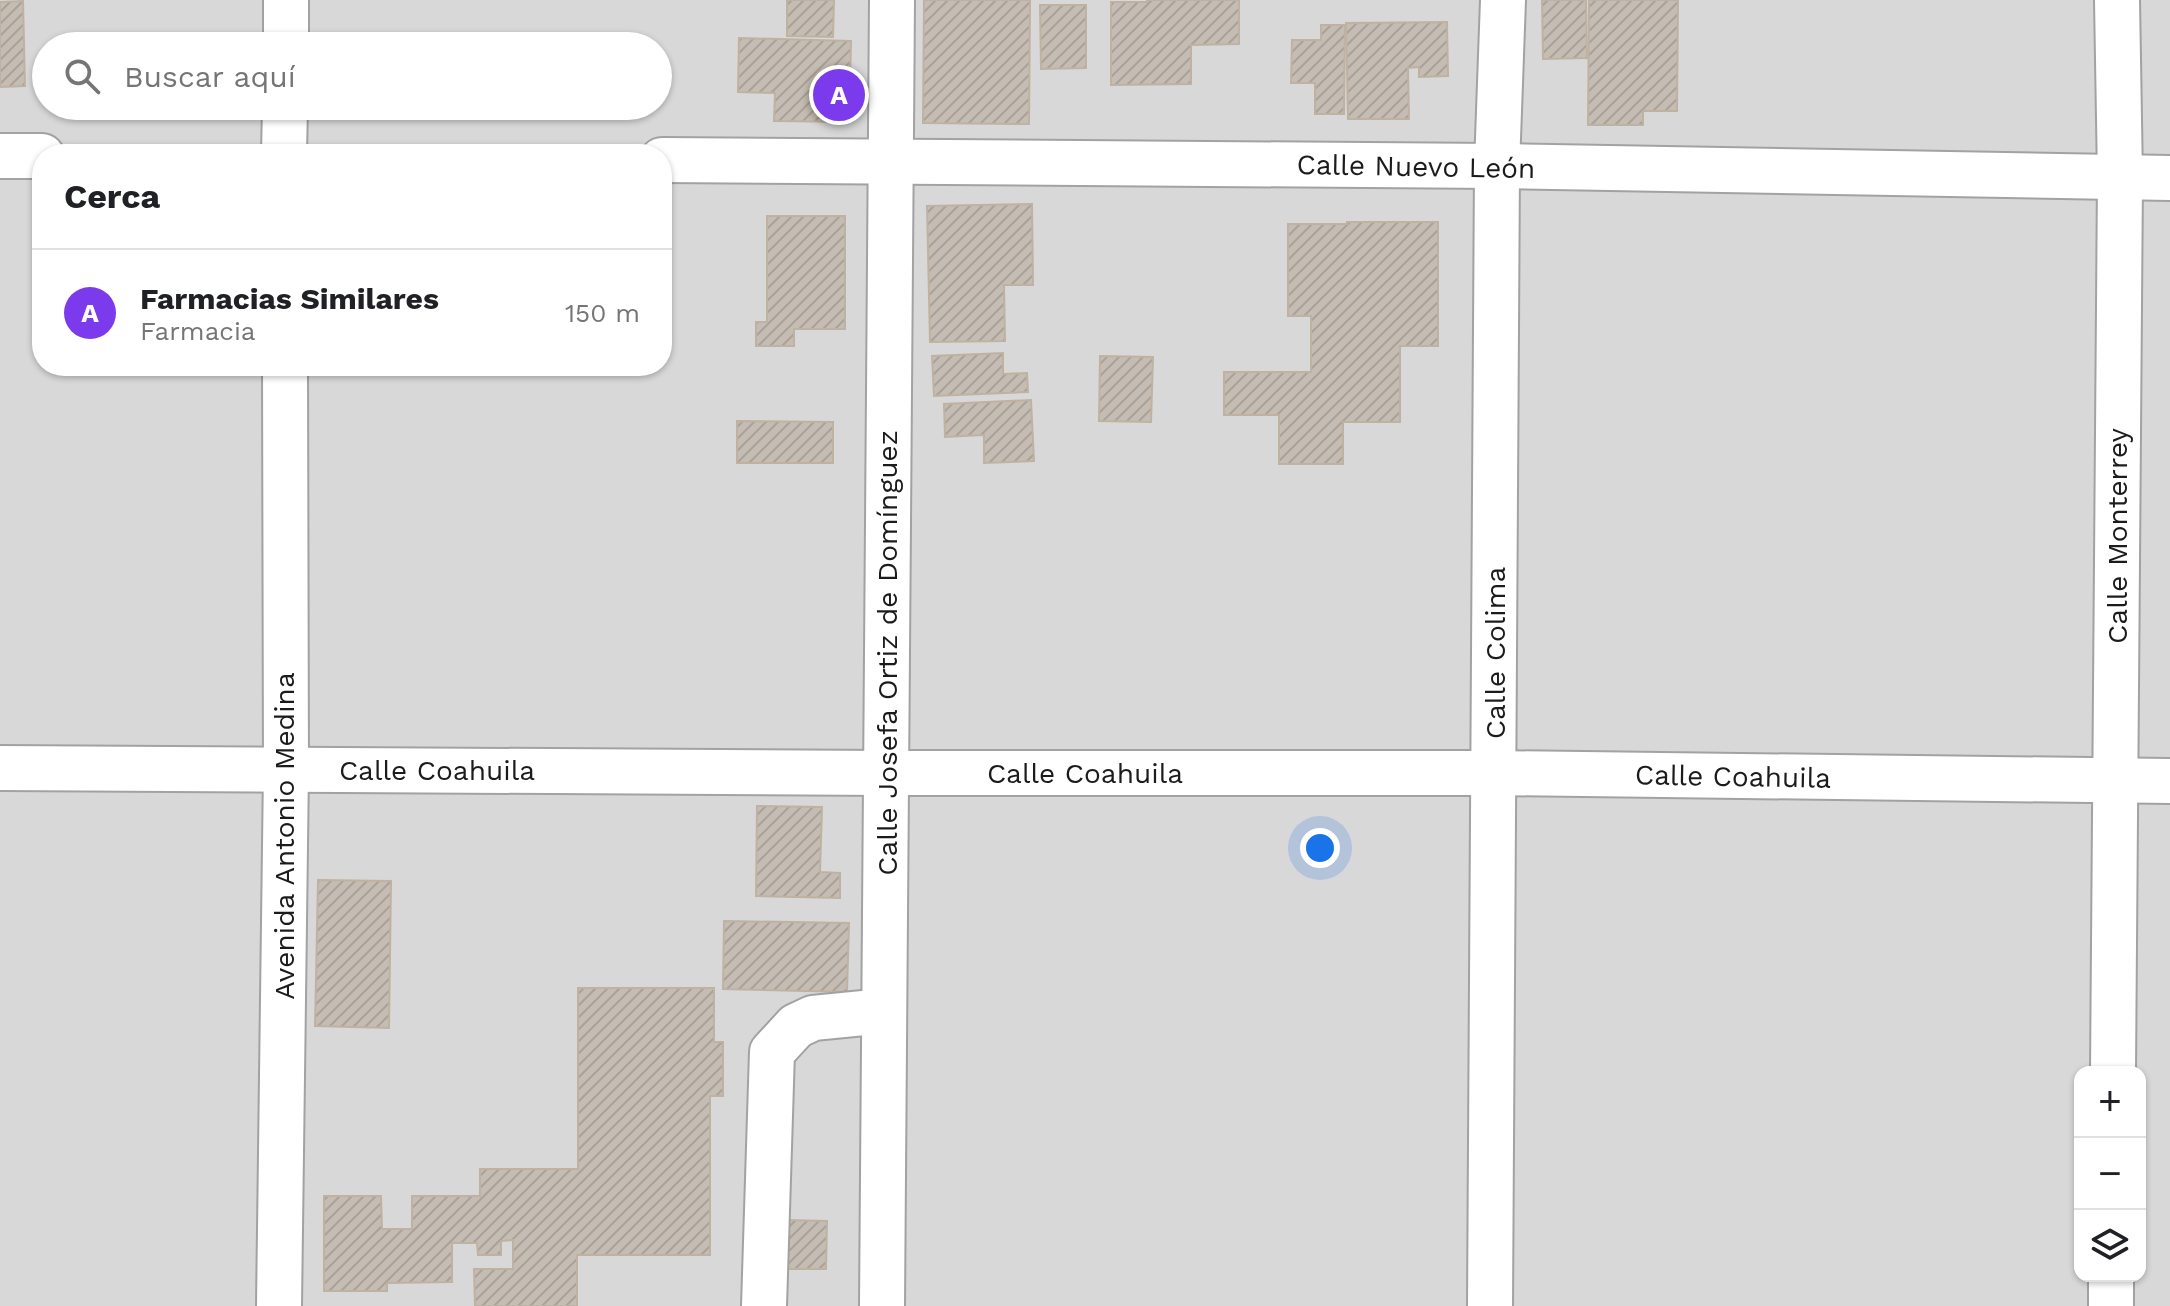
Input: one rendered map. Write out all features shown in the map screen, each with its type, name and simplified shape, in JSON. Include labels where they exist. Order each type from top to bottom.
[{"type":"street","points":[[286,0],[286,32]]},
{"type":"street","name":"Calle Josefa Ortiz de Domínguez","points":[[882,1306],[892,0]]},
{"type":"street","name":"Calle Colima","points":[[1490,1306],[1497,166],[1503,0]]},
{"type":"street","name":"Calle Monterrey","points":[[2113,1066],[2120,178],[2117,0]]},
{"type":"street","points":[[284,144],[285,120]]},
{"type":"street","points":[[0,156],[32,156]]},
{"type":"street","name":"Calle Nuevo León","points":[[672,160],[1497,166],[2170,178]]},
{"type":"street","name":"Avenida Antonio Medina","points":[[279,1306],[286,769],[285,376]]},
{"type":"street","name":"Calle Coahuila","points":[[0,768],[1494,773],[2170,781]]},
{"type":"street","points":[[764,1306],[772,1052],[796,1026],[813,1018],[884,1011]]},
{"type":"street","points":[[2111,1282],[2111,1306]]},
{"type":"shaded area","points":[[0,0],[2170,0],[2170,1306],[0,1306]]},
{"type":"building","points":[[787,0],[834,0],[833,37],[787,36]]},
{"type":"building","points":[[924,0],[1030,0],[1029,124],[923,123]]},
{"type":"building","points":[[1239,0],[1239,44],[1191,45],[1191,84],[1111,85],[1111,2]]},
{"type":"building","points":[[1542,0],[1586,0],[1587,58],[1543,59]]},
{"type":"building","points":[[1589,0],[1678,0],[1677,111],[1643,111],[1643,125],[1588,125]]},
{"type":"building","points":[[23,1],[25,86],[0,87],[0,2]]},
{"type":"building","points":[[1040,5],[1086,5],[1086,68],[1041,69]]},
{"type":"building","points":[[1447,22],[1448,76],[1419,77],[1419,67],[1408,68],[1409,119],[1348,119],[1346,23]]},
{"type":"building","points":[[1321,25],[1345,25],[1344,114],[1315,114],[1315,83],[1291,83],[1292,40],[1321,40]]},
{"type":"building","points":[[739,38],[851,41],[849,122],[774,121],[775,93],[738,92]]},
{"type":"building","points":[[1032,204],[1033,285],[1004,285],[1005,341],[930,342],[927,206]]},
{"type":"building","points":[[767,216],[845,216],[845,329],[794,329],[794,346],[756,346],[756,322],[767,322]]},
{"type":"building","points":[[1438,222],[1438,346],[1400,346],[1400,422],[1343,422],[1343,464],[1279,464],[1279,415],[1224,415],[1224,372],[1311,372],[1311,316],[1288,316],[1288,224]]},
{"type":"building","points":[[1003,353],[1003,374],[1027,373],[1028,392],[934,396],[932,356]]},
{"type":"building","points":[[1100,356],[1153,357],[1151,422],[1099,421]]},
{"type":"building","points":[[1031,400],[1034,461],[984,463],[984,435],[945,437],[944,404]]},
{"type":"building","points":[[737,421],[833,422],[833,463],[737,463]]},
{"type":"building","points":[[757,806],[822,807],[820,872],[840,873],[840,898],[756,896]]},
{"type":"building","points":[[318,880],[391,881],[389,1028],[315,1026]]},
{"type":"building","points":[[724,921],[849,923],[847,992],[723,989]]},
{"type":"building","points":[[578,988],[714,988],[714,1042],[723,1042],[723,1096],[710,1096],[710,1255],[577,1255],[577,1306],[475,1306],[474,1269],[513,1269],[513,1240],[501,1241],[501,1255],[478,1255],[477,1243],[452,1243],[452,1282],[387,1283],[387,1291],[324,1291],[324,1196],[381,1196],[382,1229],[412,1229],[412,1196],[480,1196],[480,1169],[578,1169]]},
{"type":"building","points":[[787,1220],[827,1221],[826,1269],[786,1269]]},
{"type":"place","name":"Farmacias Similares","points":[[839,95]]}]
